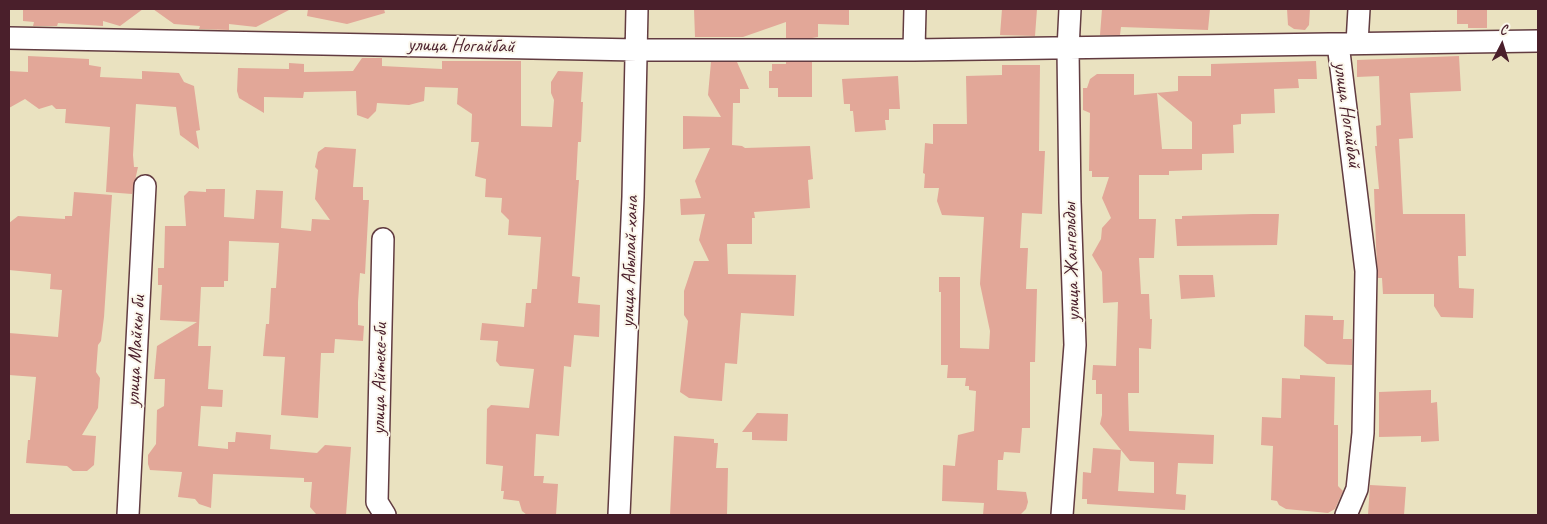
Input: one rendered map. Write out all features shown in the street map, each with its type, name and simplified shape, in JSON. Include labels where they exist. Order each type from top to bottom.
[{"type":"street","name":"улица Абылай-хана","points":[[619,515],[633,196],[637,9]]},
{"type":"street","points":[[914,50],[915,9]]},
{"type":"street","name":"улица Жангельды","points":[[1062,515],[1075,345],[1068,49],[1070,9]]},
{"type":"street","name":"улица Ногайбай","points":[[1346,515],[1357,489],[1363,432],[1366,271],[1348,43],[1359,9]]},
{"type":"street","name":"улица Ногайбай","points":[[9,38],[637,50],[1068,49],[1348,43]]},
{"type":"street","points":[[1348,43],[1538,41]]},
{"type":"street","name":"улица Майкы би","points":[[128,515],[145,186]]},
{"type":"street","name":"улица Айтеке-би","points":[[383,239],[377,502],[385,515]]},
{"type":"building","points":[[23,9],[143,9],[120,26],[103,21],[103,26],[58,23],[57,26],[33,26],[34,22],[23,21]]},
{"type":"building","points":[[153,9],[291,9],[256,27],[229,24],[229,30],[199,29],[200,26],[174,24]]},
{"type":"building","points":[[308,9],[384,9],[385,13],[347,24],[307,16]]},
{"type":"building","points":[[694,9],[849,9],[849,25],[818,24],[818,37],[812,38],[786,38],[786,22],[743,37],[695,37]]},
{"type":"building","points":[[1002,9],[1037,9],[1035,36],[1000,35]]},
{"type":"building","points":[[1102,9],[1210,9],[1208,30],[1121,27],[1120,35],[1100,35]]},
{"type":"building","points":[[1287,9],[1310,9],[1309,25],[1305,30],[1294,29],[1288,25]]},
{"type":"building","points":[[1457,9],[1487,9],[1487,28],[1468,28],[1468,24],[1457,24]]},
{"type":"building","points":[[28,56],[89,59],[89,65],[101,67],[100,77],[142,79],[142,71],[179,73],[184,82],[194,86],[200,130],[196,131],[199,149],[180,135],[176,107],[136,104],[133,155],[134,167],[138,167],[132,194],[106,192],[110,127],[65,123],[66,109],[56,109],[52,105],[39,109],[25,99],[9,108],[9,71],[28,72]]},
{"type":"building","points":[[1459,56],[1461,91],[1410,93],[1413,138],[1399,139],[1403,214],[1465,214],[1466,256],[1458,256],[1459,288],[1474,289],[1473,318],[1441,317],[1434,306],[1434,294],[1383,294],[1382,278],[1378,278],[1374,189],[1379,189],[1375,146],[1377,146],[1376,126],[1381,125],[1379,76],[1357,77],[1357,60]]},
{"type":"building","points":[[362,58],[382,58],[382,66],[442,69],[442,61],[521,61],[521,126],[552,127],[554,100],[551,93],[551,82],[558,71],[583,72],[581,142],[578,142],[576,180],[579,180],[572,276],[580,277],[578,303],[600,305],[599,337],[574,335],[571,367],[564,366],[559,436],[536,434],[534,476],[544,476],[543,483],[558,484],[556,515],[527,515],[522,511],[519,501],[503,499],[504,491],[501,491],[503,466],[486,464],[487,409],[491,405],[529,408],[534,369],[500,366],[496,361],[498,341],[480,340],[482,323],[524,327],[526,303],[531,303],[532,289],[537,289],[541,237],[508,235],[509,220],[501,212],[502,198],[485,197],[486,179],[475,176],[479,142],[471,142],[472,114],[457,104],[458,88],[425,87],[424,101],[409,105],[377,103],[376,111],[368,119],[357,115],[356,91],[304,92],[303,98],[264,97],[264,113],[239,98],[237,91],[238,68],[289,69],[289,63],[304,64],[304,72],[353,71]]},
{"type":"building","points":[[1316,61],[1317,79],[1298,79],[1299,88],[1274,89],[1275,113],[1241,114],[1241,124],[1233,125],[1234,153],[1202,154],[1202,170],[1169,171],[1169,175],[1139,175],[1139,219],[1156,219],[1154,258],[1139,258],[1141,294],[1149,294],[1150,319],[1152,319],[1151,349],[1139,348],[1139,393],[1128,393],[1129,431],[1214,435],[1213,464],[1178,463],[1176,494],[1186,495],[1185,510],[1087,504],[1087,499],[1082,499],[1083,472],[1091,473],[1093,448],[1121,450],[1118,491],[1154,493],[1154,462],[1130,461],[1100,424],[1102,394],[1096,394],[1096,380],[1092,380],[1093,365],[1116,366],[1118,302],[1103,303],[1102,272],[1092,255],[1101,239],[1102,228],[1111,218],[1102,198],[1109,177],[1092,177],[1092,171],[1089,171],[1090,113],[1083,110],[1083,88],[1087,88],[1090,79],[1097,74],[1134,74],[1134,95],[1178,91],[1178,76],[1211,76],[1211,64]],"holes":[[[1157,93],[1192,122],[1192,149],[1162,149]]]},
{"type":"building","points":[[711,62],[737,62],[749,89],[740,89],[740,103],[733,103],[732,145],[745,148],[810,146],[813,179],[808,180],[810,208],[754,212],[755,218],[752,218],[752,244],[727,244],[728,274],[796,275],[794,316],[741,313],[737,364],[725,363],[722,401],[689,398],[680,392],[688,321],[684,315],[684,291],[694,261],[709,261],[699,240],[705,214],[681,215],[680,199],[701,198],[695,181],[710,148],[683,149],[683,116],[721,117],[708,95]]},
{"type":"building","points":[[786,62],[812,62],[812,97],[778,97],[778,88],[769,88],[769,71],[772,71],[772,64],[786,64]]},
{"type":"building","points":[[1002,65],[1040,65],[1039,151],[1045,151],[1042,214],[1022,213],[1020,248],[1028,248],[1026,289],[1037,289],[1035,362],[1030,362],[1030,428],[1022,428],[1020,453],[1004,452],[1003,460],[998,460],[997,490],[1026,492],[1028,502],[1026,509],[1020,515],[983,515],[984,503],[942,501],[943,465],[955,466],[958,435],[974,431],[976,391],[969,390],[969,386],[965,386],[966,378],[947,378],[948,365],[941,365],[941,292],[939,292],[939,277],[960,277],[960,348],[989,349],[990,331],[980,284],[984,217],[942,215],[937,201],[939,188],[924,188],[925,174],[923,173],[925,143],[933,144],[933,124],[967,124],[966,76],[1002,75]]},
{"type":"building","points":[[898,76],[900,109],[889,109],[889,120],[885,120],[886,130],[855,132],[853,111],[850,111],[850,104],[844,104],[842,79]]},
{"type":"building","points":[[325,147],[356,149],[353,187],[363,187],[363,200],[369,200],[365,274],[360,273],[358,302],[358,325],[364,326],[363,341],[335,339],[334,353],[321,353],[318,418],[281,415],[285,357],[263,356],[266,324],[269,324],[271,288],[276,288],[279,243],[229,241],[228,281],[224,281],[224,287],[201,287],[198,346],[211,346],[208,389],[223,390],[222,407],[201,406],[198,446],[228,449],[228,442],[235,442],[236,432],[271,435],[270,449],[317,453],[325,445],[351,447],[346,515],[316,514],[310,507],[312,482],[304,482],[304,478],[213,474],[211,508],[199,504],[195,499],[178,497],[182,472],[150,470],[148,464],[148,455],[156,444],[157,410],[164,406],[165,379],[154,379],[157,346],[197,322],[160,320],[162,285],[158,285],[158,268],[164,268],[165,226],[186,226],[184,196],[189,191],[206,192],[206,189],[225,189],[224,217],[254,219],[256,190],[283,191],[281,228],[311,231],[312,219],[330,220],[315,199],[318,170],[315,167],[318,152]]},
{"type":"building","points":[[74,192],[112,195],[104,317],[101,341],[98,345],[96,372],[100,378],[98,408],[82,435],[96,436],[94,465],[87,471],[73,471],[67,466],[26,463],[36,377],[9,375],[9,333],[58,337],[62,290],[50,289],[51,274],[9,270],[9,223],[18,216],[65,219],[65,216],[72,216]]},
{"type":"building","points":[[1279,214],[1277,245],[1177,246],[1175,219],[1182,219],[1182,216]]},
{"type":"building","points":[[1179,275],[1213,275],[1215,297],[1181,299]]},
{"type":"building","points":[[1305,315],[1333,316],[1333,320],[1344,320],[1343,339],[1352,339],[1352,365],[1327,364],[1304,346]]},
{"type":"building","points":[[1300,375],[1335,377],[1334,425],[1338,425],[1338,486],[1343,491],[1335,509],[1328,513],[1286,509],[1279,505],[1277,501],[1271,500],[1273,446],[1261,445],[1262,417],[1281,418],[1282,378],[1300,379]]},
{"type":"building","points":[[1431,390],[1431,403],[1437,402],[1439,441],[1421,442],[1421,436],[1379,437],[1379,392]]},
{"type":"building","points":[[757,413],[788,414],[787,441],[752,440],[752,432],[742,432]]},
{"type":"building","points":[[674,436],[714,439],[714,443],[718,443],[716,468],[728,468],[727,515],[670,515]]},
{"type":"building","points":[[1370,485],[1406,487],[1404,515],[1368,515]]}]
